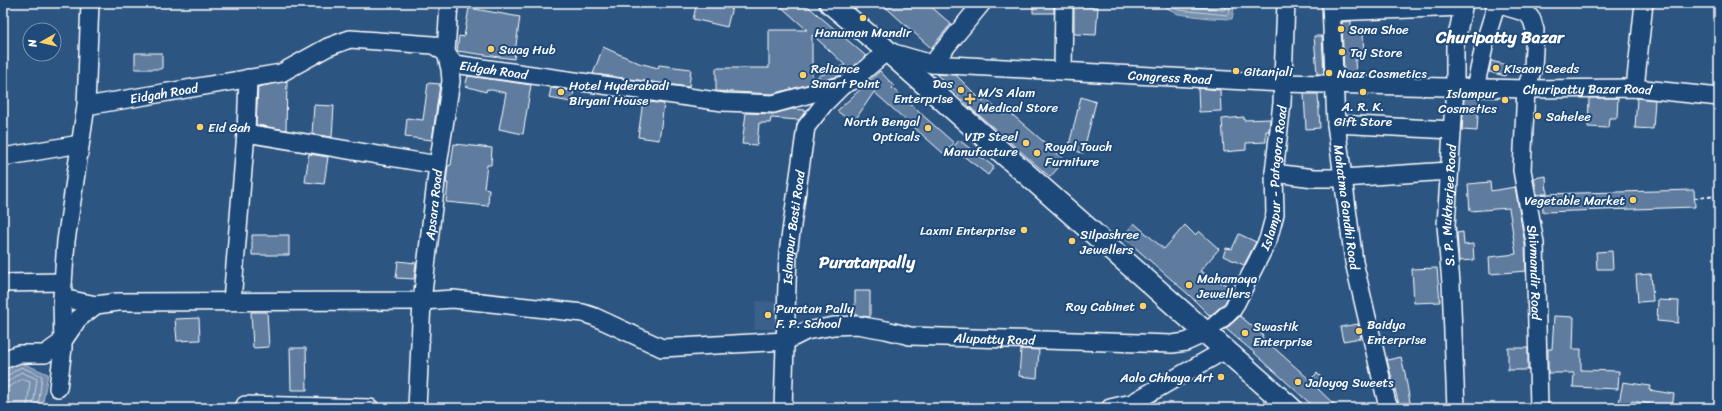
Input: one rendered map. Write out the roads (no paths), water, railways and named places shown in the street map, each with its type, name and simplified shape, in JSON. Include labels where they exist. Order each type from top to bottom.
[{"type":"main road","points":[[830,3],[887,51],[1291,408]]},
{"type":"street","points":[[58,388],[63,341],[63,290],[66,241],[86,106],[90,3]]},
{"type":"street","name":"Apsara Road","points":[[417,408],[422,301],[438,165],[451,81],[450,68],[446,53],[449,3]]},
{"type":"street","points":[[932,64],[982,3]]},
{"type":"street","points":[[1063,70],[1064,3]]},
{"type":"street","name":"Islampur - Patagora Road","points":[[1206,333],[1233,310],[1268,240],[1275,214],[1274,173],[1283,83],[1286,3]]},
{"type":"street","points":[[1635,88],[1644,3]]},
{"type":"street","points":[[1475,88],[1486,38],[1497,4]]},
{"type":"street","name":"Shivmandir Road","points":[[1497,4],[1527,13],[1532,20],[1535,30],[1534,68],[1526,89],[1522,170],[1535,243],[1539,408]]},
{"type":"street","points":[[1332,7],[1463,5]]},
{"type":"street","name":"S. P. Mukherjee Road","points":[[1456,408],[1451,283],[1446,225],[1455,88],[1455,46],[1463,5]]},
{"type":"street","name":"Mahatma Gandhi Road","points":[[1332,7],[1336,124],[1354,262],[1387,403],[1390,408]]},
{"type":"street","name":"Eidgah Road","points":[[86,106],[281,73],[328,47],[350,39],[433,44],[446,53],[454,64],[723,102],[773,104],[844,85]]},
{"type":"street","points":[[844,85],[852,81],[887,51]]},
{"type":"street","name":"Congress Road","points":[[887,51],[932,64],[1283,83],[1335,83],[1455,88]]},
{"type":"street","points":[[232,301],[246,133],[248,78]]},
{"type":"street","name":"Islampur Basti Road","points":[[783,408],[788,253],[806,127],[824,104],[844,85]]},
{"type":"street","name":"Churipatty Bazar Road","points":[[1455,88],[1635,88],[1719,97]]},
{"type":"street","points":[[1336,124],[1452,130]]},
{"type":"street","points":[[246,133],[438,165]]},
{"type":"street","points":[[3,157],[80,144]]},
{"type":"street","points":[[1274,173],[1314,178],[1343,178],[1449,171]]},
{"type":"street","points":[[3,282],[63,290],[96,305]]},
{"type":"street","points":[[3,360],[19,354],[45,354],[63,341],[78,319],[96,305],[118,302],[422,301],[453,299],[582,313],[595,317],[662,348],[786,341]]},
{"type":"street","name":"Alupatty Road","points":[[786,341],[806,330],[834,326],[857,325],[910,336],[1172,344],[1186,342],[1206,333]]},
{"type":"street","points":[[1110,408],[1132,403],[1225,350]]},
{"type":"street","points":[[245,404],[370,408]]},
{"type":"water","points":[[1158,3],[1235,3],[1232,19],[1178,14]]},
{"type":"water","points":[[20,362],[48,374],[42,408],[3,408],[3,374]]},
{"type":"place","name":"Hanuman Mandir","points":[[863,18]]},
{"type":"place","name":"Sona Shoe","points":[[1341,29]]},
{"type":"place","name":"Swag Hub","points":[[491,49]]},
{"type":"place","name":"Taj Store","points":[[1342,52]]},
{"type":"place","name":"Kisaan Seeds","points":[[1496,68]]},
{"type":"place","name":"Gitanjali","points":[[1236,71]]},
{"type":"place","name":"Naaz Cosmetics","points":[[1329,73]]},
{"type":"place","name":"Reliance Smart Point","points":[[803,75]]},
{"type":"place","name":"Das Enterprise","points":[[961,90]]},
{"type":"place","name":"Hotel Hyderabadi Biryani House","points":[[561,92]]},
{"type":"place","name":"A. R. K. Gift Store","points":[[1363,92]]},
{"type":"place","name":"M/S Alam Medical Store","points":[[970,99]]},
{"type":"place","name":"Islampur Cosmetics","points":[[1505,100]]},
{"type":"place","name":"Sahelee","points":[[1538,116]]},
{"type":"place","name":"Eid Gah","points":[[200,127]]},
{"type":"place","name":"North Bengal Opticals","points":[[928,128]]},
{"type":"place","name":"VIP Steel Manufacture","points":[[1026,143]]},
{"type":"place","name":"Royal Touch Furniture","points":[[1037,153]]},
{"type":"place","name":"Vegetable Market","points":[[1633,200]]},
{"type":"place","name":"Laxmi Enterprise","points":[[1024,230]]},
{"type":"place","name":"Silpashree Jewellers","points":[[1072,241]]},
{"type":"place","name":"Mahamaya Jewellers","points":[[1189,285]]},
{"type":"place","name":"Roy Cabinet","points":[[1143,306]]},
{"type":"place","name":"Puratan Pally F. P. School","points":[[768,315]]},
{"type":"place","name":"Baidya Enterprise","points":[[1359,331]]},
{"type":"place","name":"Swastik Enterprise","points":[[1245,333]]},
{"type":"place","name":"Aalo Chhaya Art","points":[[1221,377]]},
{"type":"place","name":"Jaloyog Sweets","points":[[1298,382]]},
{"type":"district","name":"Churipatty Bazar","points":[[1500,37]]},
{"type":"district","name":"Puratanpally","points":[[867,262]]}]
